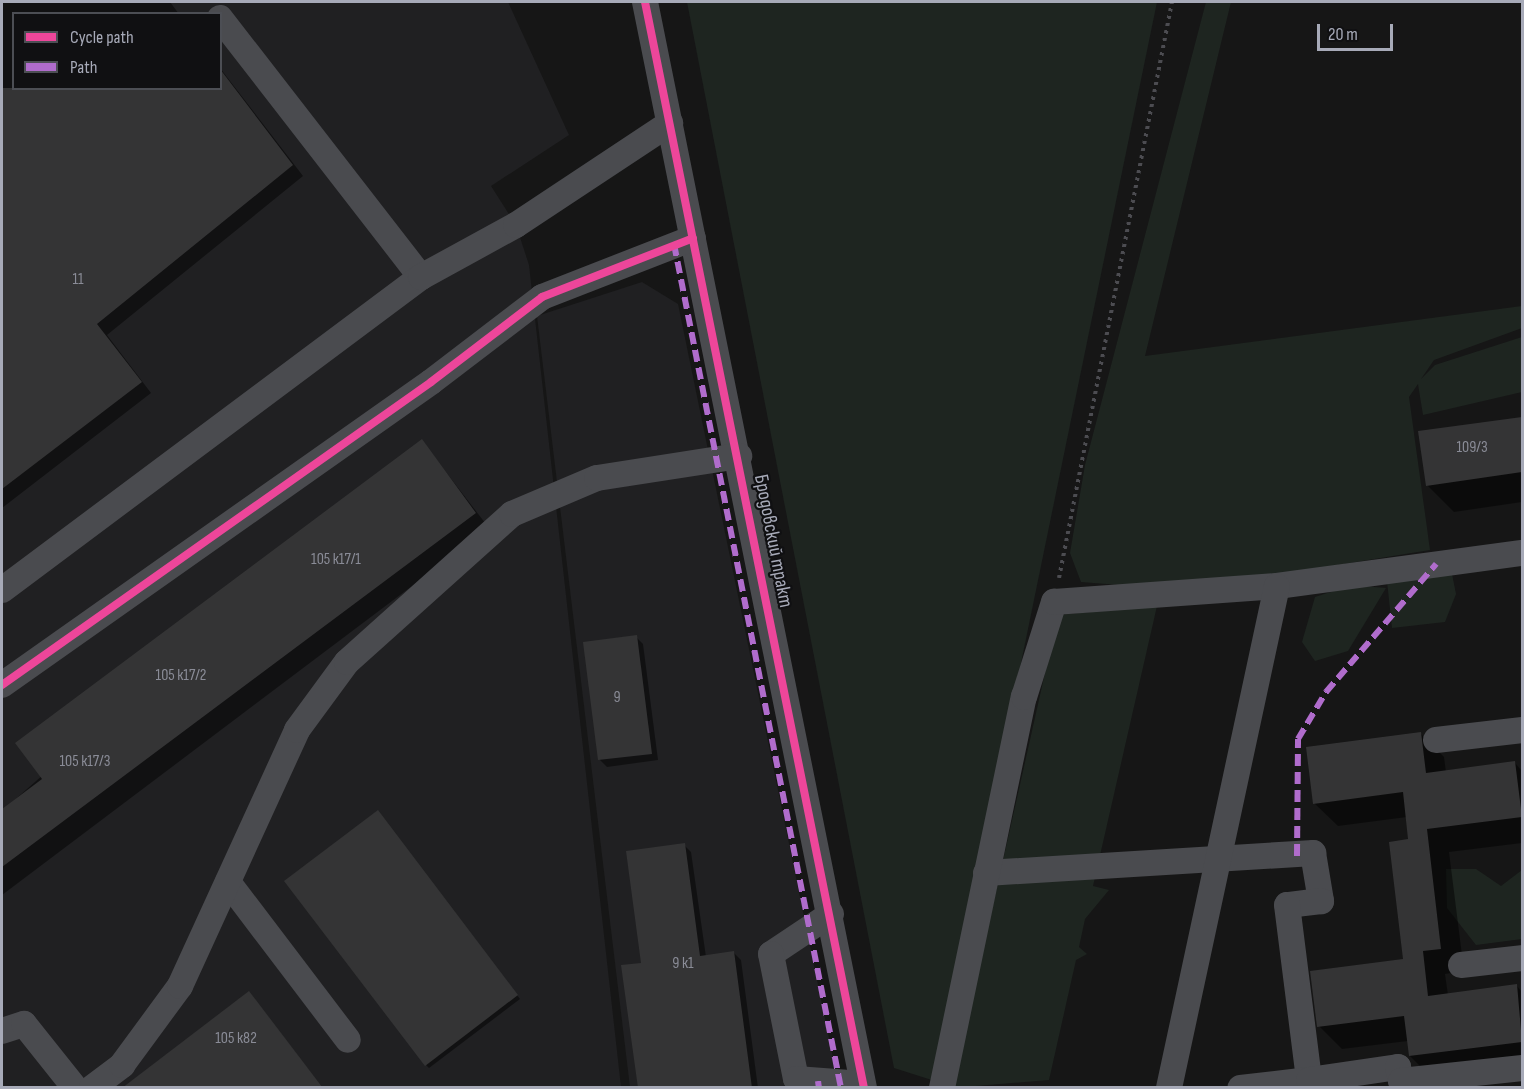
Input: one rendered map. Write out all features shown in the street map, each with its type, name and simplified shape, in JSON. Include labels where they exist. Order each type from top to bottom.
[{"type":"street","name":"Бродовский тракт","points":[[645,2],[739,456],[864,1086]]},
{"type":"street","points":[[222,21],[421,277]]},
{"type":"street","points":[[2,590],[421,277],[516,225],[670,123]]},
{"type":"street","points":[[2,685],[431,382],[542,297],[693,238]]},
{"type":"street","points":[[92,1088],[122,1065],[180,986],[297,730],[347,662],[512,514],[597,478],[739,456]]},
{"type":"street","points":[[942,1088],[1024,697],[1054,602],[1277,586],[1522,553]]},
{"type":"street","points":[[1169,1088],[1215,862],[1277,586]]},
{"type":"street","points":[[1436,740],[1522,729]]},
{"type":"street","points":[[986,873],[1215,862],[1313,854],[1321,901],[1287,905],[1309,1080]]},
{"type":"street","points":[[228,882],[348,1040]]},
{"type":"street","points":[[831,914],[771,954],[796,1079],[864,1086]]},
{"type":"street","points":[[1461,965],[1522,958]]},
{"type":"street","points":[[2,1031],[24,1024],[75,1088]]},
{"type":"street","points":[[1240,1088],[1398,1066],[1401,1081],[1522,1068]]},
{"type":"path","points":[[1054,602],[1172,2]]},
{"type":"shaded area","points":[[2,2],[508,2],[569,135],[491,186],[516,225],[529,265],[621,1087],[2,1088]]},
{"type":"shaded area","points":[[687,2],[1157,2],[935,1081],[894,1068]]},
{"type":"shaded area","points":[[1206,2],[1231,2],[1145,356],[1522,306],[1522,328],[1434,360],[1421,379],[1435,365],[1522,337],[1522,392],[1423,415],[1418,384],[1409,397],[1430,550],[1288,573],[1145,587],[1081,582],[1070,553],[1085,465]]},
{"type":"shaded area","points":[[642,282],[678,304],[839,1087],[630,1087],[537,316]]},
{"type":"shaded area","points":[[1452,574],[1456,594],[1445,622],[1392,628],[1387,581]]},
{"type":"shaded area","points":[[1352,585],[1386,588],[1348,651],[1315,661],[1302,642],[1315,597]]},
{"type":"shaded area","points":[[1157,606],[1093,886],[1109,890],[1085,919],[1079,947],[1087,954],[1076,960],[1049,1080],[952,1088],[1058,615]]},
{"type":"shaded area","points":[[1446,869],[1476,869],[1501,886],[1522,870],[1522,939],[1476,945],[1447,908]]},
{"type":"building","points":[[222,72],[293,165],[97,324],[142,382],[2,489],[2,88],[12,88],[12,90],[222,90]]},
{"type":"building","points":[[1522,417],[1522,472],[1426,486],[1418,431]]},
{"type":"building","points":[[422,439],[476,513],[2,867],[2,809],[42,779],[15,743]]},
{"type":"building","points":[[637,635],[652,754],[598,760],[583,642]]},
{"type":"building","points":[[1421,732],[1426,773],[1515,761],[1522,817],[1427,829],[1441,949],[1423,951],[1428,996],[1517,984],[1522,1042],[1409,1056],[1404,1016],[1317,1027],[1310,971],[1403,959],[1389,842],[1408,839],[1403,792],[1313,804],[1306,747]]},
{"type":"building","points":[[378,810],[518,995],[425,1066],[284,881]]},
{"type":"building","points":[[685,843],[700,956],[734,951],[752,1088],[638,1088],[621,965],[641,963],[626,851]]},
{"type":"building","points":[[249,991],[323,1088],[122,1088]]},
{"type":"marked path","points":[[674,244],[841,1088]]},
{"type":"marked path","points":[[1297,856],[1298,739],[1326,692],[1436,564]]},
{"type":"marked path","points":[[818,1081],[819,1088]]},
{"type":"cycle path","points":[[645,2],[864,1088]]},
{"type":"cycle path","points":[[2,685],[431,382],[542,297],[693,238]]}]
